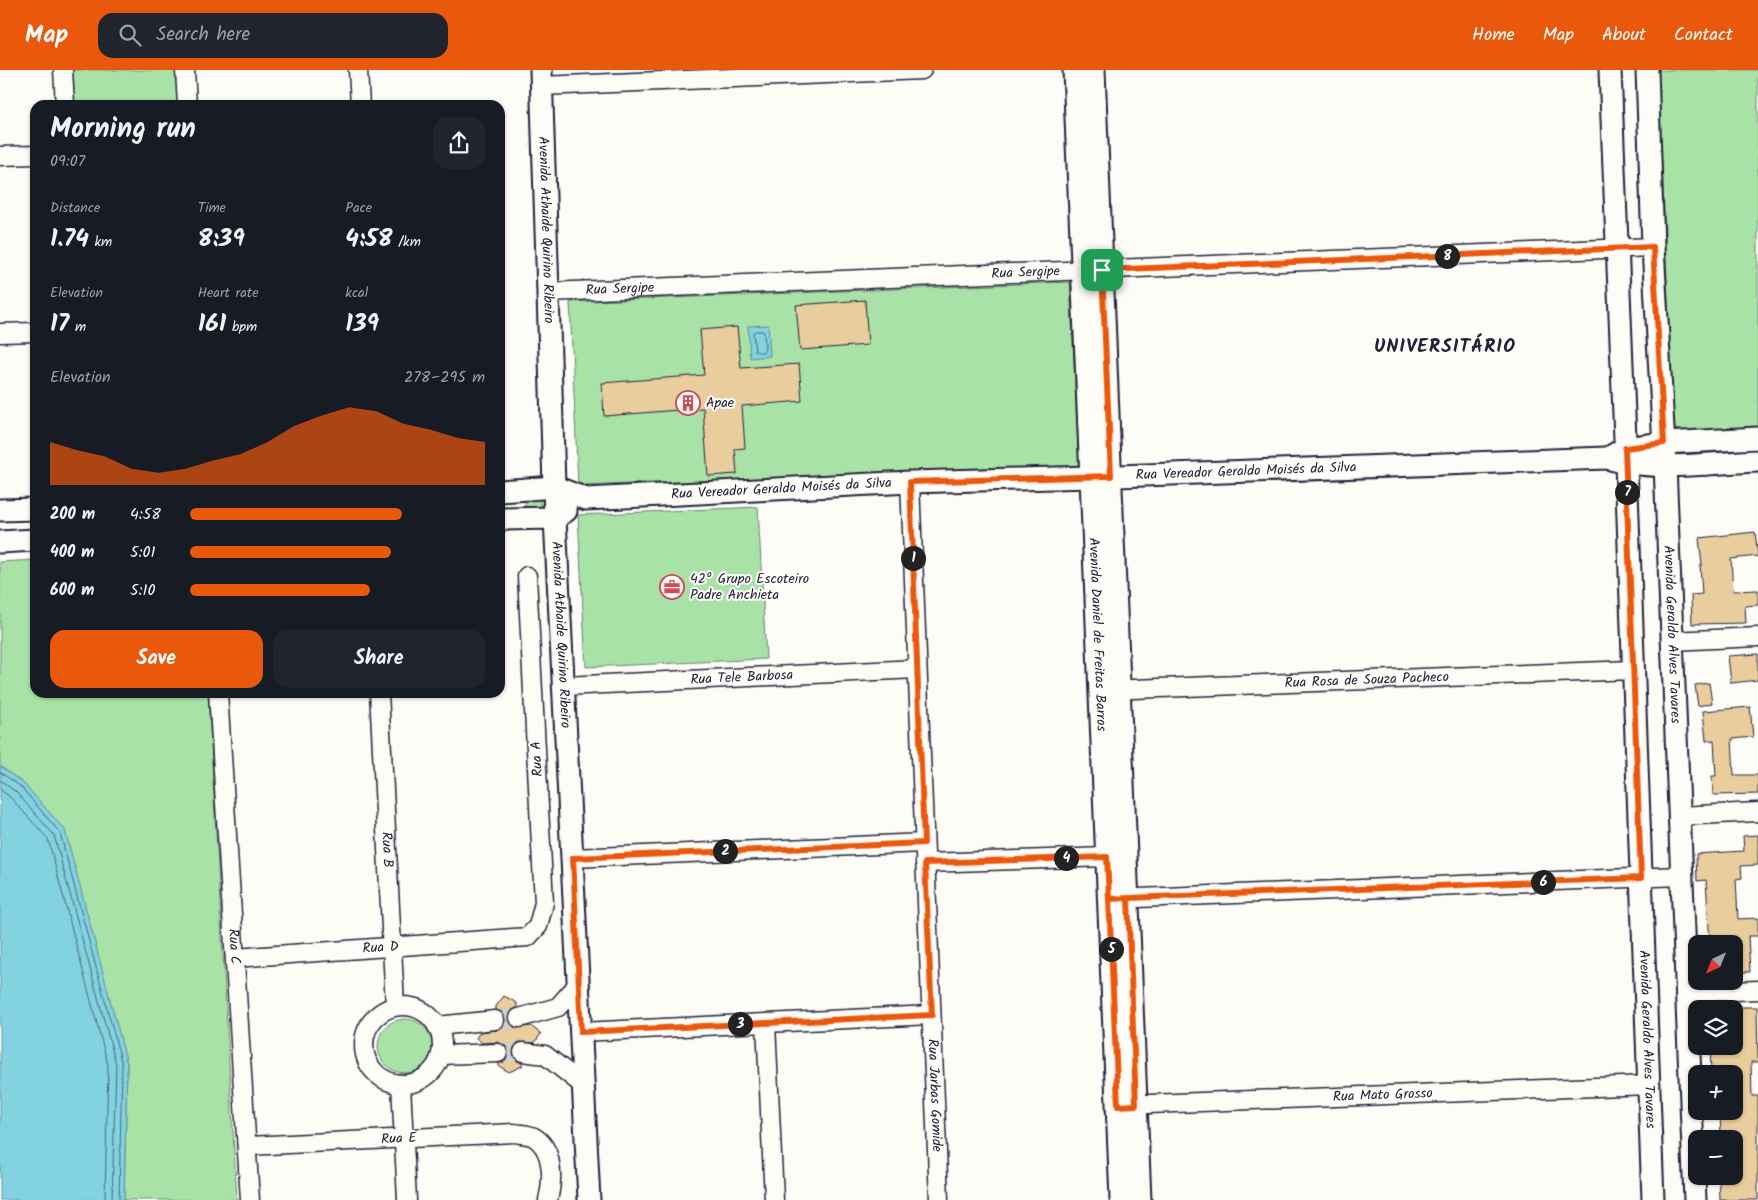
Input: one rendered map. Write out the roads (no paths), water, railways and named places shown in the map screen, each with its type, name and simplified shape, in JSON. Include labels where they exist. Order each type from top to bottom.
[{"type":"street","points":[[63,70],[65,100]]},
{"type":"street","points":[[185,70],[187,100]]},
{"type":"street","points":[[358,70],[360,100]]},
{"type":"street","points":[[541,78],[922,70]]},
{"type":"street","name":"Avenida Daniel de Freitas Barros","points":[[1074,70],[1093,270]]},
{"type":"street","name":"Avenida Daniel de Freitas Barros","points":[[1094,70],[1093,270],[1118,898],[1127,1105],[1140,1200]]},
{"type":"street","name":"Avenida Geraldo Alves Tavares","points":[[1610,70],[1618,249],[1619,457],[1633,670],[1653,1200]]},
{"type":"street","name":"Avenida Geraldo Alves Tavares","points":[[1647,70],[1653,247],[1665,465],[1685,993],[1695,1200]]},
{"type":"street","name":"Avenida Athaide Quirino Ribeiro","points":[[541,78],[555,518],[589,1200]]},
{"type":"street","points":[[0,156],[30,154]]},
{"type":"street","name":"Rua Sergipe","points":[[548,292],[1653,247]]},
{"type":"street","points":[[0,333],[30,332]]},
{"type":"street","name":"Rua Vereador Geraldo Moisés da Silva","points":[[1619,457],[1664,443],[1758,438]]},
{"type":"street","name":"Rua Vereador Geraldo Moisés da Silva","points":[[555,487],[586,499],[910,482],[1101,477],[1619,457],[1665,465],[1758,461]]},
{"type":"street","name":"Rua Jarbas Gomide","points":[[910,482],[939,1200]]},
{"type":"street","points":[[555,487],[506,491],[508,519],[555,518]]},
{"type":"street","name":"Rua Vereador Geraldo Moisés da Silva","points":[[555,518],[586,499]]},
{"type":"street","points":[[0,510],[30,509]]},
{"type":"street","points":[[0,542],[30,540]]},
{"type":"street","name":"Rua A","points":[[528,576],[544,903],[538,926],[528,937]]},
{"type":"street","points":[[1672,641],[1758,637]]},
{"type":"street","name":"Rua Tele Barbosa","points":[[564,686],[917,669]]},
{"type":"street","name":"Rua Rosa de Souza Pacheco","points":[[1110,690],[1633,670]]},
{"type":"street","name":"Avenida Daniel de Freitas Barros","points":[[1110,690],[1107,857],[1118,898]]},
{"type":"street","name":"Rua C","points":[[218,698],[250,1200]]},
{"type":"street","name":"Rua B","points":[[379,698],[395,1006]]},
{"type":"street","points":[[1678,816],[1758,812]]},
{"type":"street","points":[[573,858],[924,843]]},
{"type":"street","points":[[925,863],[1107,857]]},
{"type":"street","points":[[1118,898],[1681,876]]},
{"type":"street","name":"Rua D","points":[[235,958],[528,937]]},
{"type":"street","points":[[519,1018],[558,1007],[579,983]]},
{"type":"street","points":[[1685,993],[1758,990]]},
{"type":"street","points":[[395,1006],[408,1006],[430,1016],[438,1026],[441,1035],[442,1055],[436,1067],[427,1077],[414,1083],[401,1085],[387,1082],[375,1074],[367,1062],[364,1048],[365,1034],[371,1021],[382,1012],[395,1006]]},
{"type":"street","points":[[581,1032],[932,1015]]},
{"type":"street","points":[[438,1026],[495,1020]]},
{"type":"street","points":[[766,1023],[774,1200]]},
{"type":"street","points":[[523,1052],[545,1054],[584,1086]]},
{"type":"street","points":[[442,1055],[498,1053]]},
{"type":"street","points":[[401,1085],[407,1200]]},
{"type":"street","name":"Rua Mato Grosso","points":[[1127,1105],[1648,1085]]},
{"type":"street","name":"Avenida Daniel de Freitas Barros","points":[[1121,1200],[1127,1105]]},
{"type":"street","name":"Rua E","points":[[247,1146],[514,1133],[533,1137],[545,1149],[551,1172],[551,1187],[548,1200]]},
{"type":"water","points":[[768,325],[770,356],[750,358],[748,326]]},
{"type":"water","points":[[0,766],[24,784],[65,830],[127,1063],[124,1200],[0,1200]]},
{"type":"tunnel","points":[[495,1020],[519,1018]]},
{"type":"tunnel","points":[[498,1053],[523,1052]]},
{"type":"place","name":"Apae","points":[[688,403]]},
{"type":"place","name":"42º Grupo Escoteiro Padre Anchieta","points":[[672,587]]},
{"type":"district","name":"UNIVERSITÁRIO","points":[[1445,347]]}]
